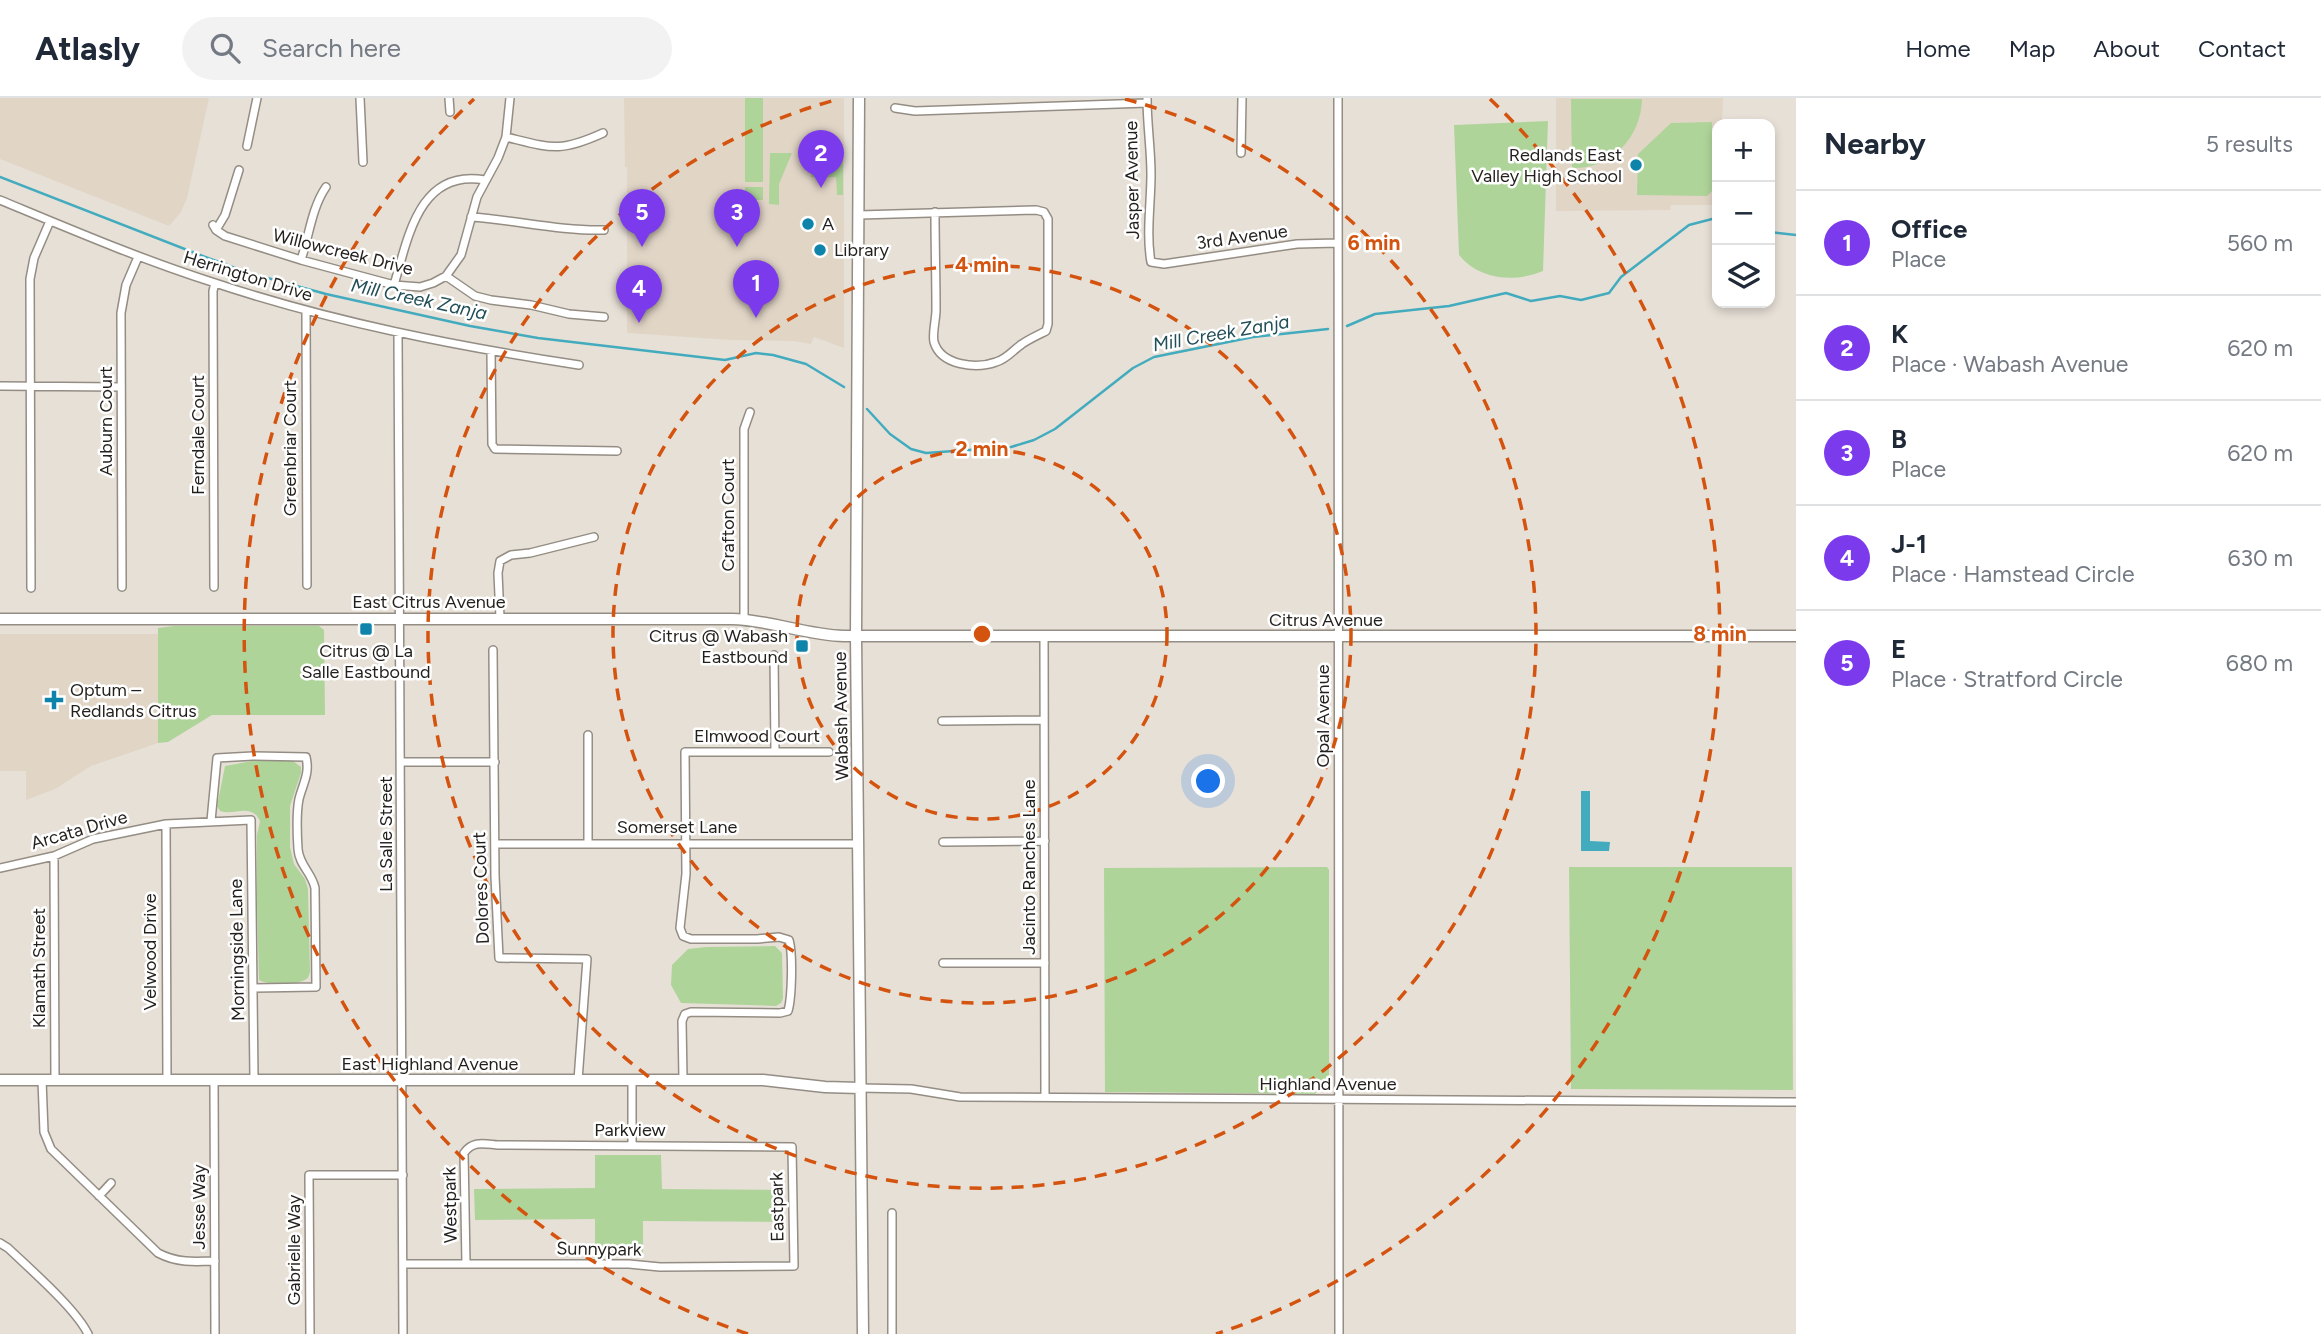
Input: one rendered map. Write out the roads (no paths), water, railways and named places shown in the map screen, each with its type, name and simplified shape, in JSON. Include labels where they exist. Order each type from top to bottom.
[{"type":"street","points":[[247,146],[257,98]]},
{"type":"street","points":[[360,98],[363,162]]},
{"type":"street","points":[[449,98],[450,112]]},
{"type":"street","points":[[510,98],[506,137],[485,180],[461,255],[446,276],[475,296],[569,314],[604,317]]},
{"type":"street","name":"Wabash Avenue","points":[[859,98],[856,636],[863,1334]]},
{"type":"street","points":[[1241,153],[1242,98]]},
{"type":"street","name":"Opal Avenue","points":[[1338,98],[1339,1334]]},
{"type":"street","points":[[895,108],[915,111],[1147,101]]},
{"type":"street","name":"Jasper Avenue","points":[[1147,101],[1151,173],[1151,262]]},
{"type":"street","points":[[506,137],[548,147],[565,148],[603,134]]},
{"type":"street","name":"Willowcreek Drive","points":[[239,170],[225,215],[214,228],[225,236],[394,285],[420,287],[446,276]]},
{"type":"street","points":[[394,285],[411,233],[430,194],[461,178],[485,180]]},
{"type":"street","points":[[301,260],[318,199],[327,187]]},
{"type":"street","name":"Herrington Drive","points":[[0,201],[138,257],[306,310],[398,334],[579,365]]},
{"type":"street","points":[[859,215],[935,212],[1036,210],[1044,212],[1048,219],[1046,331],[1018,346],[1007,357],[995,363],[974,366],[950,359],[941,353],[934,342],[935,212]]},
{"type":"street","points":[[471,217],[512,220],[559,229],[604,230]]},
{"type":"street","points":[[31,588],[30,279],[34,258],[50,221]]},
{"type":"street","name":"3rd Avenue","points":[[1151,262],[1164,264],[1297,244],[1337,243]]},
{"type":"street","name":"Auburn Court","points":[[122,587],[122,305],[126,285],[138,257]]},
{"type":"street","name":"Ferndale Court","points":[[214,587],[212,291],[215,283]]},
{"type":"street","name":"Greenbriar Court","points":[[306,310],[307,585]]},
{"type":"street","name":"La Salle Street","points":[[398,334],[403,1334]]},
{"type":"street","points":[[491,352],[492,443],[495,449],[617,451]]},
{"type":"street","points":[[0,386],[121,387]]},
{"type":"street","name":"Crafton Court","points":[[744,619],[744,429],[750,412]]},
{"type":"street","points":[[499,618],[500,561],[511,555],[541,551],[594,537]]},
{"type":"street","name":"East Citrus Avenue","points":[[0,619],[744,619],[819,635],[856,636]]},
{"type":"street","name":"Citrus Avenue","points":[[856,636],[1796,636]]},
{"type":"street","name":"Jacinto Ranches Lane","points":[[1044,636],[1045,1097]]},
{"type":"street","name":"Dolores Court","points":[[493,650],[499,958],[587,959],[578,1080]]},
{"type":"street","points":[[774,655],[775,752]]},
{"type":"street","points":[[942,721],[1044,720]]},
{"type":"street","points":[[588,843],[589,735]]},
{"type":"street","name":"Elmwood Court","points":[[686,842],[685,752],[829,751]]},
{"type":"street","points":[[211,821],[217,758],[306,757],[309,768],[299,802],[298,851],[315,888],[316,988],[253,988]]},
{"type":"street","points":[[402,762],[495,762]]},
{"type":"street","name":"Arcata Drive","points":[[0,867],[54,856],[93,839],[166,824],[251,820]]},
{"type":"street","name":"Morningside Lane","points":[[251,820],[254,1079]]},
{"type":"street","name":"Velwood Drive","points":[[166,824],[167,1080]]},
{"type":"street","points":[[943,842],[1045,841]]},
{"type":"street","points":[[683,1079],[682,1021],[685,1014],[788,1011],[791,948],[789,940],[779,937],[691,939],[683,936],[680,928],[686,874],[686,842]]},
{"type":"street","name":"Somerset Lane","points":[[495,844],[858,844]]},
{"type":"street","name":"Klamath Street","points":[[54,856],[55,1080]]},
{"type":"street","points":[[943,963],[1045,963]]},
{"type":"street","name":"Jesse Way","points":[[214,1079],[215,1334]]},
{"type":"street","name":"East Highland Avenue","points":[[0,1080],[683,1079],[763,1080],[825,1087],[860,1087]]},
{"type":"street","points":[[42,1080],[42,1118],[51,1149],[158,1253],[170,1260],[186,1263],[215,1261]]},
{"type":"street","points":[[632,1080],[632,1146]]},
{"type":"street","name":"Highland Avenue","points":[[860,1087],[911,1089],[960,1097],[1796,1102]]},
{"type":"street","name":"Parkview","points":[[468,1146],[475,1143],[792,1147]]},
{"type":"street","name":"Westpark","points":[[466,1264],[464,1153],[468,1146]]},
{"type":"street","name":"Eastpark","points":[[792,1147],[794,1266]]},
{"type":"street","name":"Gabrielle Way","points":[[310,1334],[309,1175],[403,1175]]},
{"type":"street","points":[[99,1196],[111,1183]]},
{"type":"street","points":[[892,1213],[892,1334]]},
{"type":"street","points":[[0,1242],[63,1303],[84,1325],[88,1334]]},
{"type":"street","name":"Sunnypark","points":[[403,1264],[794,1266]]},
{"type":"water","points":[[1581,791],[1590,791],[1590,841],[1610,842],[1609,851],[1581,851]]},
{"type":"waterway","name":"Mill Creek Zanja","points":[[0,177],[246,272],[326,294],[538,338],[725,360],[756,353],[773,355],[806,364],[844,387]]},
{"type":"waterway","name":"Mill Creek Zanja","points":[[1347,326],[1375,314],[1449,306],[1506,293],[1531,301],[1560,296],[1581,300],[1609,293],[1621,277],[1689,225],[1712,219]]},
{"type":"waterway","name":"Mill Creek Zanja","points":[[1775,233],[1796,235]]},
{"type":"waterway","name":"Mill Creek Zanja","points":[[867,409],[890,434],[911,449],[926,453],[1011,447],[1034,440],[1055,429],[1133,368],[1154,357],[1253,337],[1328,329]]},
{"type":"place","name":"Redlands East Valley High School","points":[[1636,165]]},
{"type":"place","name":"K","points":[[821,188]]},
{"type":"place","name":"A","points":[[808,224]]},
{"type":"place","name":"E","points":[[642,247]]},
{"type":"place","name":"B","points":[[737,247]]},
{"type":"place","name":"Library","points":[[820,250]]},
{"type":"place","name":"Office","points":[[756,318]]},
{"type":"place","name":"J-1","points":[[639,323]]},
{"type":"place","name":"Citrus @ La Salle Eastbound","points":[[366,629]]},
{"type":"place","name":"Citrus @ Wabash Eastbound","points":[[802,646]]},
{"type":"place","name":"Optum – Redlands Citrus","points":[[54,700]]}]
